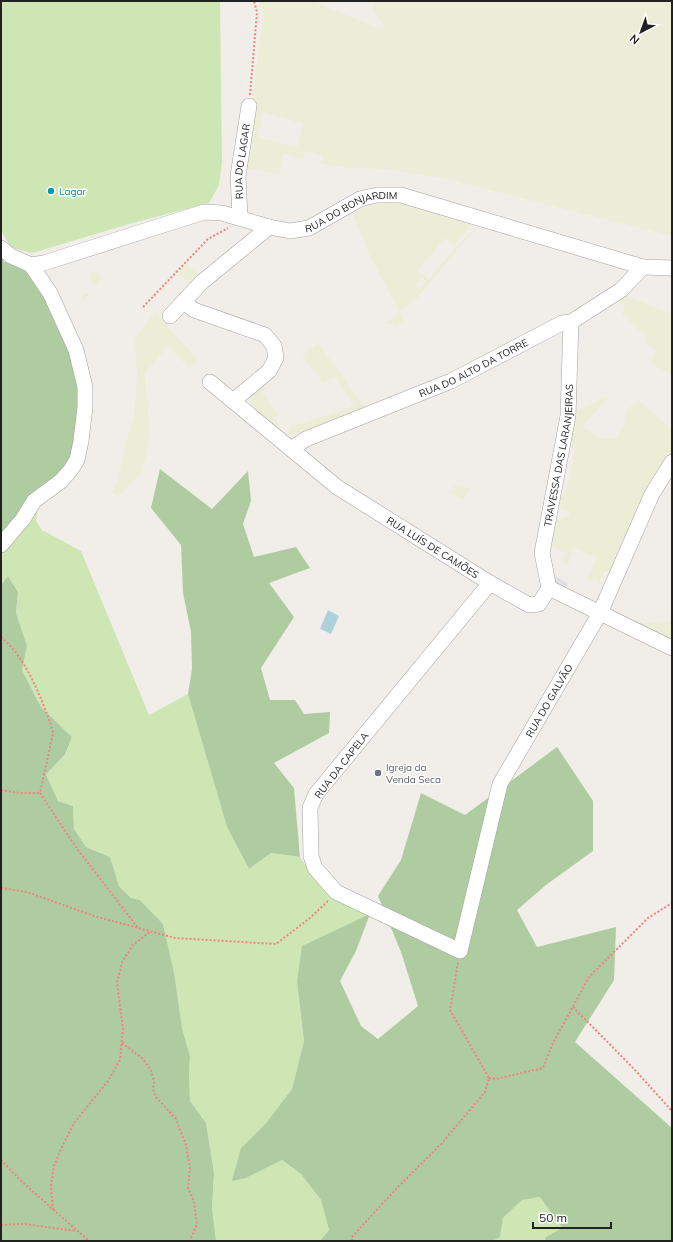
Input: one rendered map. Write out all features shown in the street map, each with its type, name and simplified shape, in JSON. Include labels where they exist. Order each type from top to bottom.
[{"type":"street","name":"RUA DO LAGAR","points":[[240,218],[238,176],[249,106]]},
{"type":"street","name":"RUA DO BONJARDIM","points":[[31,265],[44,263],[204,212],[222,213],[269,227],[290,231],[309,228],[360,199],[377,195],[401,195],[643,267],[672,268]]},
{"type":"street","points":[[170,316],[202,282],[269,227]]},
{"type":"street","points":[[1,248],[11,256],[31,265],[50,293],[76,350],[85,387],[86,407],[77,460],[61,481],[34,501],[23,519],[1,544]]},
{"type":"street","name":"RUA DO ALTO DA TORRE","points":[[291,449],[306,439],[451,381],[562,323],[571,322],[621,290],[643,267]]},
{"type":"street","points":[[184,302],[194,310],[265,335],[274,346],[276,358],[269,371],[233,401]]},
{"type":"street","name":"TRAVESSA DAS LARANJEIRAS","points":[[549,588],[542,553],[568,416],[571,322]]},
{"type":"street","name":"RUA LUÍS DE CAMÕES","points":[[210,382],[338,487],[490,583],[529,605],[539,604],[549,588]]},
{"type":"street","name":"RUA DO GALVÃO","points":[[460,951],[500,784],[600,613],[652,494],[672,462]]},
{"type":"street","name":"RUA DA CAPELA","points":[[460,951],[336,892],[315,868],[311,856],[310,808],[316,794],[490,583]]},
{"type":"street","points":[[549,588],[672,648]]},
{"type":"path","points":[[249,106],[257,12],[254,1]]},
{"type":"path","points":[[143,307],[208,239],[234,224],[240,218]]},
{"type":"path","points":[[1,637],[19,658],[44,707],[53,732],[40,793],[79,852],[138,928]]},
{"type":"path","points":[[1,790],[21,793],[40,793]]},
{"type":"path","points":[[1,888],[27,892],[94,916],[175,938],[276,944],[310,918],[336,892]]},
{"type":"path","points":[[490,1078],[496,1079],[543,1068],[552,1045],[590,977],[648,918],[672,903]]},
{"type":"path","points":[[53,1210],[51,1186],[54,1166],[62,1147],[74,1123],[108,1081],[120,1060],[123,1029],[117,983],[122,962],[133,945],[151,932]]},
{"type":"path","points":[[460,951],[450,1010],[490,1078]]},
{"type":"path","points":[[573,1007],[635,1070],[672,1111]]},
{"type":"path","points":[[122,1043],[142,1058],[151,1070],[154,1081],[153,1089],[156,1097],[176,1119],[186,1145],[190,1168],[188,1189],[194,1201],[197,1224],[190,1241]]},
{"type":"path","points":[[352,1241],[352,1237],[397,1188],[442,1143],[485,1092],[490,1078]]},
{"type":"path","points":[[1,1160],[53,1210],[89,1241]]},
{"type":"path","points":[[1,1225],[23,1224],[77,1231]]},
{"type":"green space","points":[[1,1],[220,1],[222,162],[219,185],[209,203],[129,224],[32,253],[10,247],[1,230]]},
{"type":"green space","points":[[259,1],[312,1],[381,29],[385,26],[374,12],[373,8],[377,1],[672,1],[672,236],[442,178],[388,169],[345,168],[320,163],[324,156],[307,151],[302,158],[283,153],[279,174],[243,168],[263,14]],"holes":[[[264,112],[303,124],[297,147],[257,137]]]},
{"type":"green space","points":[[387,202],[399,202],[472,225],[454,245],[445,238],[418,270],[429,280],[459,244],[479,227],[458,248],[414,302],[400,311],[403,322],[395,326],[394,323],[386,325],[388,333],[385,324],[399,311],[369,254],[353,214],[364,208]],"holes":[[[421,278],[426,281],[420,289],[415,286]]]},
{"type":"green space","points":[[1,256],[4,262],[27,265],[48,295],[81,382],[73,461],[1,541]]},
{"type":"green space","points":[[187,263],[202,278],[193,286],[177,273]]},
{"type":"green space","points":[[96,271],[101,277],[85,300],[82,298],[85,293],[88,295],[94,286],[89,274]]},
{"type":"green space","points":[[623,295],[672,314],[672,375],[650,363],[656,350],[646,343],[646,338],[622,314],[625,306],[617,300]]},
{"type":"green space","points":[[156,314],[168,324],[167,326],[198,360],[189,368],[168,346],[145,373],[145,389],[150,408],[148,408],[150,437],[142,472],[118,497],[112,493],[113,487],[117,483],[130,428],[134,419],[137,377],[135,339],[151,317]]},
{"type":"green space","points":[[318,343],[367,410],[289,436],[288,430],[291,421],[292,424],[296,425],[354,406],[334,376],[323,383],[302,355]]},
{"type":"green space","points":[[263,385],[266,389],[262,392],[279,415],[275,418],[285,437],[250,406],[252,393]]},
{"type":"green space","points":[[607,397],[608,398],[584,424],[584,429],[604,439],[613,439],[618,436],[623,428],[627,410],[638,400],[672,429],[672,456],[612,574],[604,571],[599,581],[594,579],[592,581],[588,579],[597,558],[574,548],[568,565],[562,562],[566,553],[549,546],[554,518],[561,521],[562,517],[564,518],[570,515],[569,511],[556,507],[560,494],[565,495],[575,449],[567,447],[571,413]]},
{"type":"green space","points":[[160,469],[212,509],[248,471],[251,501],[243,524],[254,557],[296,547],[310,568],[269,583],[294,617],[261,668],[270,700],[295,700],[304,714],[330,712],[329,733],[274,763],[294,788],[300,857],[271,853],[249,869],[227,827],[188,694],[192,669],[191,632],[183,593],[181,545],[151,508]]},
{"type":"green space","points":[[455,485],[470,488],[464,499],[450,493]]},
{"type":"green space","points":[[38,508],[36,521],[42,530],[81,551],[149,715],[188,694],[227,827],[249,869],[271,853],[300,857],[319,885],[370,914],[297,982],[304,1041],[292,1089],[266,1123],[241,1148],[246,1178],[282,1160],[301,1174],[321,1200],[329,1230],[320,1241],[216,1241],[212,1208],[214,1173],[206,1123],[190,1101],[190,1056],[182,1028],[174,972],[163,924],[140,900],[131,898],[119,886],[110,857],[86,847],[74,829],[73,806],[58,801],[46,774],[65,756],[72,737],[41,707],[22,670],[27,646],[16,613],[18,592],[8,576],[1,585],[1,545]]},
{"type":"green space","points":[[8,576],[18,592],[16,613],[27,646],[22,670],[41,707],[72,737],[65,755],[46,774],[58,801],[73,806],[74,829],[86,847],[110,857],[119,886],[131,898],[140,900],[163,924],[174,972],[182,1028],[190,1056],[190,1101],[206,1123],[214,1173],[212,1208],[216,1241],[1,1241],[1,585]]},
{"type":"green space","points":[[599,581],[606,585],[606,586],[598,583]]},
{"type":"green space","points":[[672,621],[672,639],[637,623]]},
{"type":"green space","points":[[557,747],[593,801],[593,851],[546,885],[517,910],[537,947],[616,927],[614,980],[575,1042],[672,1128],[672,1241],[544,1241],[546,1237],[562,1228],[540,1197],[522,1200],[503,1218],[500,1237],[492,1241],[320,1241],[329,1230],[321,1200],[301,1174],[282,1160],[246,1178],[232,1181],[241,1148],[266,1123],[292,1089],[304,1041],[297,982],[302,946],[370,914],[356,951],[340,981],[361,1026],[378,1039],[418,1006],[401,952],[378,896],[401,860],[421,793],[465,815]]},
{"type":"green space","points":[[540,1197],[563,1228],[546,1237],[544,1241],[492,1241],[500,1236],[503,1218],[522,1200]]},
{"type":"shaded area","points":[[553,575],[568,583],[565,590],[556,586]]},
{"type":"water","points":[[328,610],[339,616],[331,634],[320,629]]},
{"type":"place","name":"Lagar","points":[[51,191]]},
{"type":"place","name":"Igreja da Venda Seca","points":[[378,773]]}]
